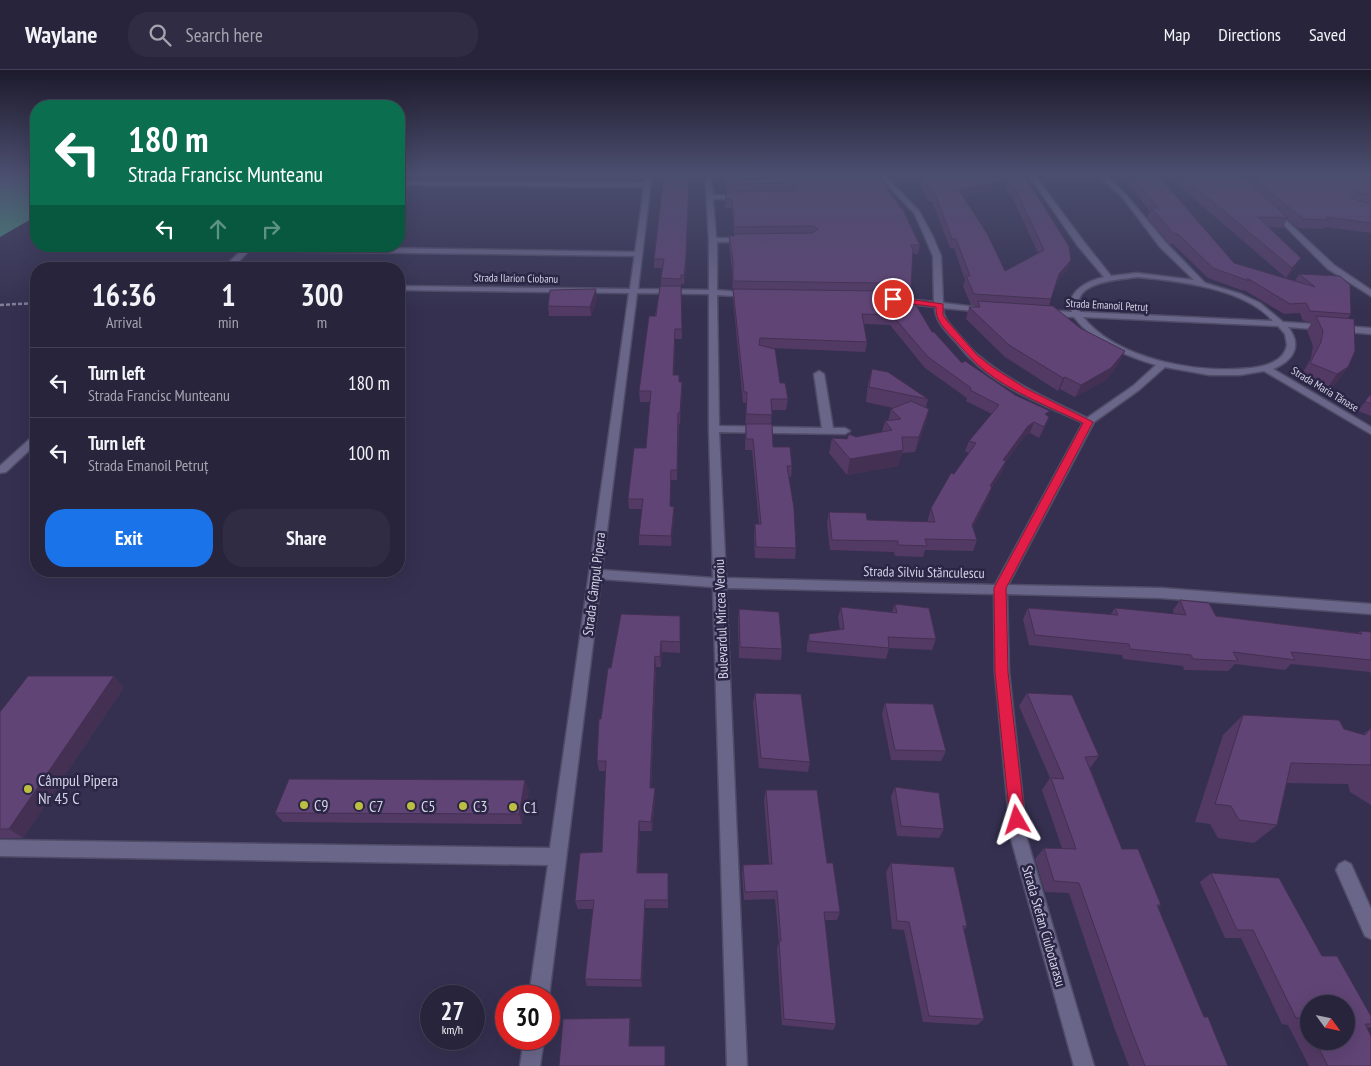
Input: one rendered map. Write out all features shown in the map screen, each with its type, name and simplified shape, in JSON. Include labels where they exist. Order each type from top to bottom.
[{"type":"street","name":"Strada Câmpul Pipera","points":[[542,985],[643,219]]},
{"type":"street","name":"Bulevardul Mircea Veroiu","points":[[712,219],[714,280],[712,292],[714,430],[737,1066]]},
{"type":"street","points":[[920,219],[937,256],[940,315],[944,323],[974,357],[989,369],[1022,390],[1088,422]]},
{"type":"street","points":[[1063,219],[1109,278]]},
{"type":"street","points":[[1143,219],[1163,245],[1202,284]]},
{"type":"street","points":[[1281,219],[1331,267],[1371,294]]},
{"type":"street","points":[[713,240],[751,240]]},
{"type":"street","points":[[405,250],[638,254]]},
{"type":"street","points":[[234,262],[245,252]]},
{"type":"street","points":[[1136,275],[1168,277],[1202,284],[1230,293],[1257,305],[1282,324],[1291,337],[1291,350],[1283,361],[1265,368],[1244,372],[1219,373],[1163,364],[1132,354],[1107,342],[1088,328],[1076,315],[1074,302],[1079,291],[1091,283],[1109,278],[1136,275]]},
{"type":"street","name":"Strada Ilarion Ciobanu","points":[[405,288],[632,292]]},
{"type":"street","points":[[632,292],[712,292],[731,295],[761,295]]},
{"type":"street","points":[[886,298],[993,310]]},
{"type":"street","name":"Strada Emanoil Petruț","points":[[1040,313],[1282,324],[1371,331]]},
{"type":"street","name":"Strada Stefan Ciubotarasu","points":[[1084,1066],[1019,838],[1002,672],[1000,588],[1088,422],[1136,388],[1163,364]]},
{"type":"street","name":"Strada Maria Tănase","points":[[1265,368],[1371,432]]},
{"type":"street","points":[[819,374],[828,431]]},
{"type":"street","points":[[714,430],[845,431]]},
{"type":"street","points":[[2,470],[30,444]]},
{"type":"street","name":"Strada Silviu Stănculescu","points":[[596,574],[720,583],[1161,593],[1371,609]]},
{"type":"street","points":[[0,848],[559,857]]},
{"type":"street","points":[[1345,870],[1371,930]]},
{"type":"street","points":[[530,1066],[532,1050]]},
{"type":"path","points":[[0,305],[30,303]]},
{"type":"shaded area","points":[[0,219],[30,219],[30,220],[0,237]]},
{"type":"building","points":[[659,219],[687,219],[686,257],[684,275],[681,275],[681,279],[661,278],[664,259],[654,259]]},
{"type":"building","points":[[733,219],[908,219],[920,245],[911,245],[913,250],[911,287],[879,283],[733,281],[733,261],[729,236],[734,236],[734,234],[812,233],[818,229],[812,226],[734,227]]},
{"type":"building","points":[[945,219],[978,219],[988,235],[1005,271],[1044,250],[1030,219],[1052,219],[1069,246],[1071,260],[1059,274],[1051,299],[974,294],[966,276],[970,276],[956,239],[952,239]]},
{"type":"building","points":[[1161,219],[1196,219],[1234,263],[1315,287],[1299,274],[1340,276],[1350,285],[1351,314],[1310,311],[1306,303],[1290,304],[1247,278],[1249,281],[1213,268],[1178,234],[1174,234]]},
{"type":"building","points":[[1234,219],[1261,219],[1301,258],[1292,268]]},
{"type":"building","points":[[1345,219],[1371,219],[1371,223]]},
{"type":"building","points":[[660,286],[681,286],[682,329],[675,329],[673,375],[679,375],[679,382],[682,382],[680,413],[678,413],[677,470],[671,470],[670,506],[674,507],[671,536],[639,535],[643,499],[628,499],[634,448],[646,448],[651,391],[639,391],[649,316],[656,316]]},
{"type":"building","points":[[596,289],[590,307],[548,306],[550,290]]},
{"type":"building","points":[[733,289],[879,291],[910,295],[932,332],[962,363],[965,361],[1015,395],[1050,411],[1045,414],[1049,417],[1044,427],[1034,422],[1028,426],[1003,460],[1006,461],[990,486],[992,487],[972,525],[977,540],[925,539],[927,546],[898,545],[898,541],[832,540],[829,512],[866,513],[867,520],[935,522],[931,508],[951,473],[954,474],[976,443],[969,441],[999,405],[970,390],[971,388],[928,357],[892,315],[862,314],[867,342],[760,338],[759,345],[775,349],[780,383],[785,383],[788,399],[771,399],[772,415],[746,414],[747,392],[744,392]]},
{"type":"building","points":[[978,301],[1053,306],[1080,328],[1125,351],[1111,368],[1081,385],[1065,377],[1063,378],[1009,345],[969,307],[980,307]]},
{"type":"building","points":[[1316,316],[1354,319],[1355,351],[1348,367],[1337,374],[1310,363],[1321,342],[1323,331]]},
{"type":"building","points":[[872,369],[888,372],[928,399],[869,387]]},
{"type":"building","points":[[1371,394],[1371,404],[1365,401]]},
{"type":"building","points":[[911,401],[929,409],[919,437],[902,437],[903,450],[850,459],[832,438],[847,439],[849,434],[856,437],[892,430],[885,421],[901,419],[891,409]]},
{"type":"building","points":[[746,424],[772,424],[773,447],[790,447],[792,466],[787,466],[794,508],[796,548],[756,547],[755,524],[761,524],[753,439],[746,439]]},
{"type":"building","points":[[1180,600],[1209,603],[1216,616],[1362,634],[1360,631],[1371,632],[1371,660],[1291,652],[1295,660],[1233,652],[1238,661],[1193,659],[1191,655],[1130,649],[1129,644],[1035,635],[1028,608],[1118,615],[1115,608],[1186,615]]},
{"type":"building","points":[[895,604],[929,608],[936,639],[888,637],[889,648],[809,641],[809,634],[844,629],[841,607],[897,613]]},
{"type":"building","points":[[739,609],[779,612],[782,649],[740,647]]},
{"type":"building","points":[[621,614],[680,616],[680,642],[661,641],[660,657],[655,656],[650,788],[655,788],[651,822],[639,821],[637,873],[668,873],[668,900],[645,900],[641,980],[585,979],[594,900],[575,901],[580,853],[602,852],[606,761],[597,761],[599,719],[601,719],[608,668],[611,668]]},
{"type":"building","name":"Câmpul Pipera Nr 45 C","points":[[28,676],[114,676],[9,829],[0,829],[0,712]]},
{"type":"building","points":[[755,693],[801,694],[810,762],[761,758]]},
{"type":"building","points":[[1027,693],[1072,695],[1099,756],[1085,757],[1122,849],[1138,849],[1161,905],[1157,905],[1204,1017],[1208,1017],[1228,1066],[1145,1066],[1079,883],[1054,881],[1044,848],[1076,849],[1051,778],[1064,779]]},
{"type":"building","points":[[885,703],[933,704],[946,751],[895,750]]},
{"type":"building","points":[[1243,715],[1339,720],[1344,729],[1365,735],[1371,728],[1371,765],[1291,763],[1277,825],[1239,820],[1231,806],[1215,804]]},
{"type":"building","points":[[289,779],[525,780],[519,814],[275,813]]},
{"type":"building","points":[[895,787],[939,793],[944,829],[901,826]]},
{"type":"building","points":[[766,790],[817,790],[827,863],[833,863],[840,912],[824,912],[836,1024],[784,1019],[777,891],[745,892],[743,865],[772,864]]},
{"type":"building","points":[[891,863],[954,867],[967,926],[963,926],[984,1019],[929,1016],[909,922],[897,921]]},
{"type":"building","points":[[1211,873],[1279,878],[1322,956],[1337,956],[1371,1016],[1371,1024],[1365,1024],[1371,1036],[1371,1066],[1328,1066],[1320,1050],[1355,1050],[1355,995],[1300,995],[1300,1018],[1296,1018],[1253,930],[1237,930]]},
{"type":"building","points":[[630,1018],[629,1046],[665,1046],[665,1066],[559,1066],[563,1019]]},
{"type":"place","name":"Câmpul Pipera Nr 45 C","points":[[28,789]]},
{"type":"place","name":"C9","points":[[304,805]]},
{"type":"place","name":"C7","points":[[359,806]]},
{"type":"place","name":"C5","points":[[411,806]]},
{"type":"place","name":"C3","points":[[463,806]]},
{"type":"place","name":"C1","points":[[513,807]]},
{"type":"route","points":[[893,299],[940,305],[940,315],[944,323],[974,357],[989,369],[1022,390],[1088,422],[1000,588],[1002,672],[1017,820]]}]
